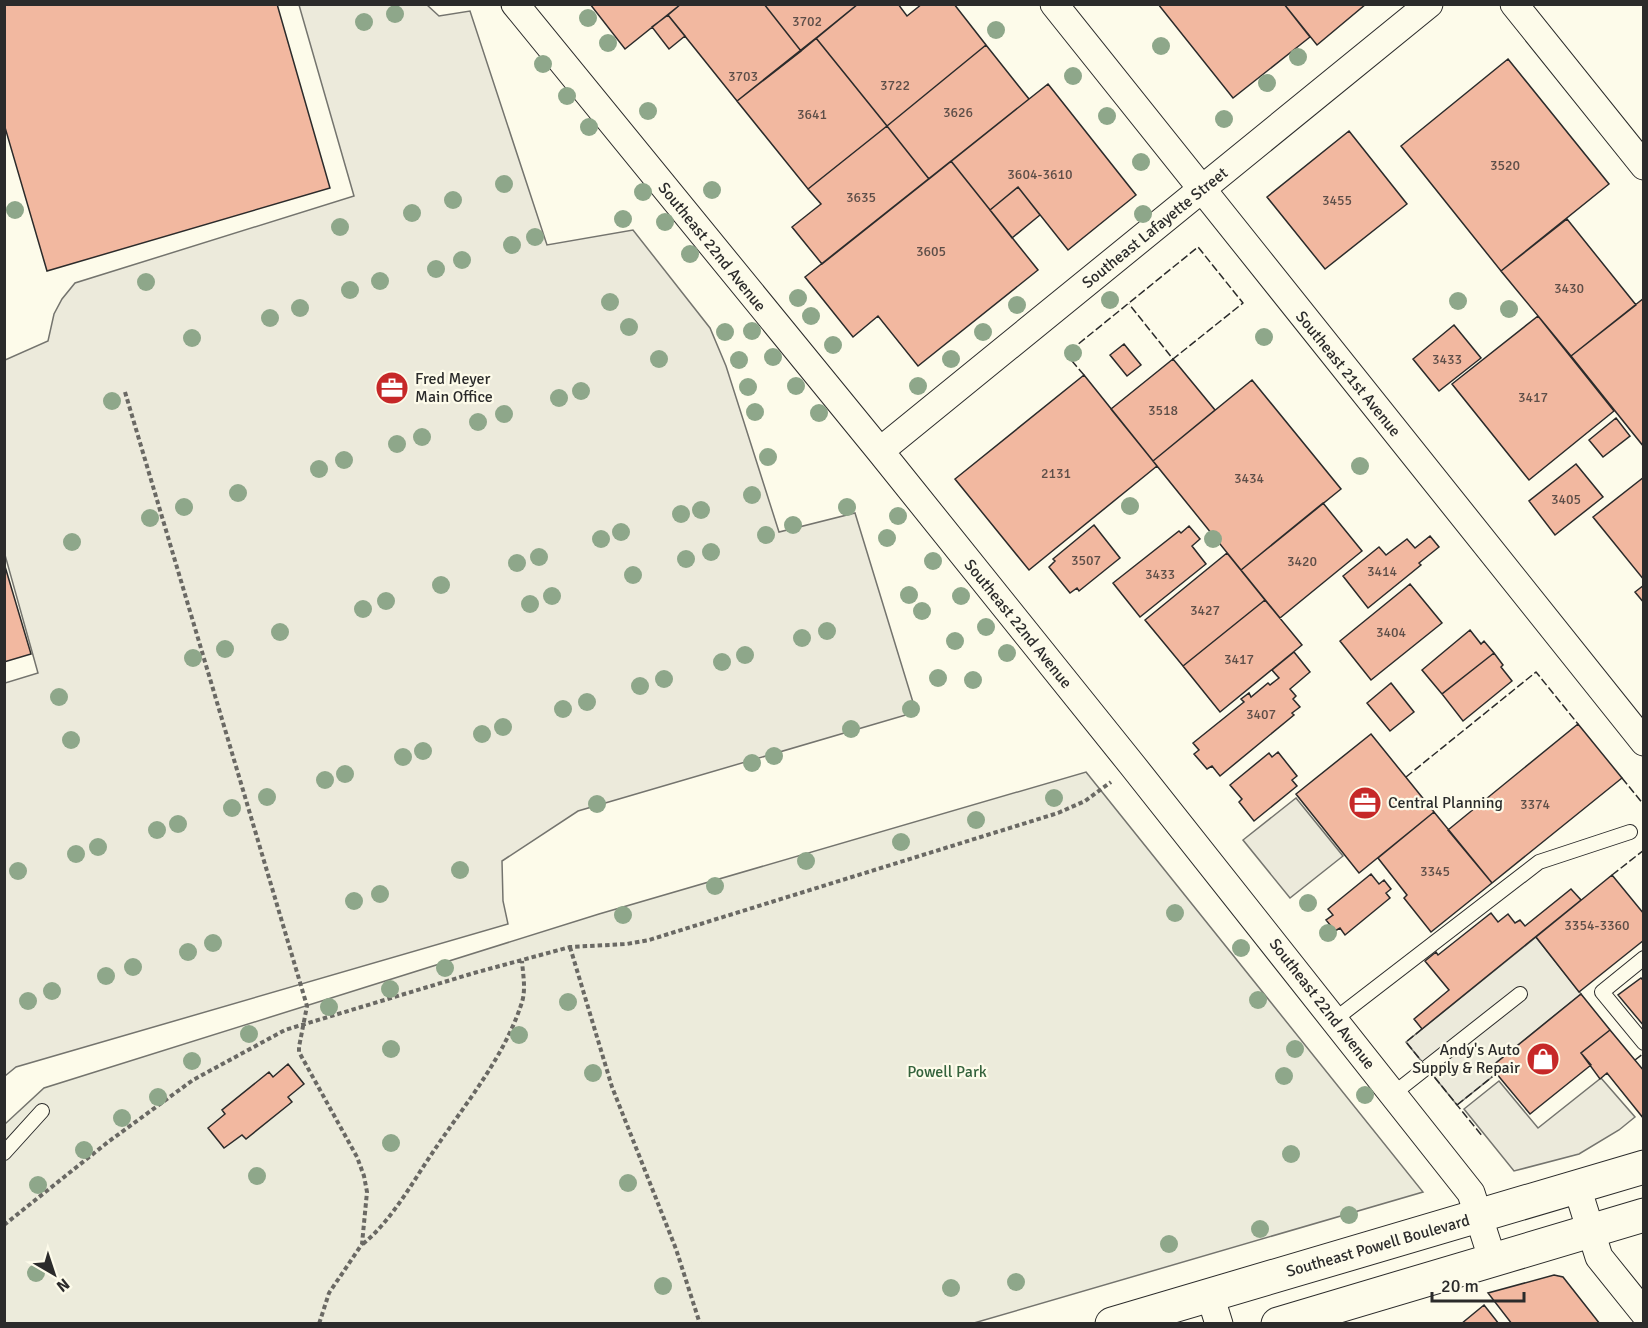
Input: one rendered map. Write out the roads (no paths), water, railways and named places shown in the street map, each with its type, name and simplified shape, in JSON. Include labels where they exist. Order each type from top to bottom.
[{"type":"main road","name":"Southeast Powell Boulevard","points":[[1112,1323],[1214,1309],[1479,1216],[1644,1167]]},
{"type":"main road","points":[[1278,1323],[1644,1215]]},
{"type":"street","name":"Southeast 22nd Avenue","points":[[515,4],[880,451],[1471,1193],[1493,1261]]},
{"type":"street","name":"Southeast 21st Avenue","points":[[1054,4],[1201,191],[1644,742]]},
{"type":"street","name":"Southeast Lafayette Street","points":[[880,451],[1429,4]]},
{"type":"street","points":[[1514,4],[1644,166]]},
{"type":"street","points":[[1577,1187],[1599,1257],[1644,1313]]},
{"type":"lane","points":[[1334,1020],[1539,862],[1630,832]]},
{"type":"lane","points":[[1644,958],[1602,992],[1644,1043]]},
{"type":"lane","points":[[1393,1094],[1520,994]]},
{"type":"lane","points":[[4,1153],[42,1111]]},
{"type":"place","name":"Fred Meyer Main Office","points":[[392,388]]},
{"type":"place","name":"Central Planning","points":[[1365,803]]},
{"type":"place","name":"Andy's Auto Supply & Repair","points":[[1543,1059]]},
{"type":"park label","name":"Powell Park","points":[[947,1072]]}]
